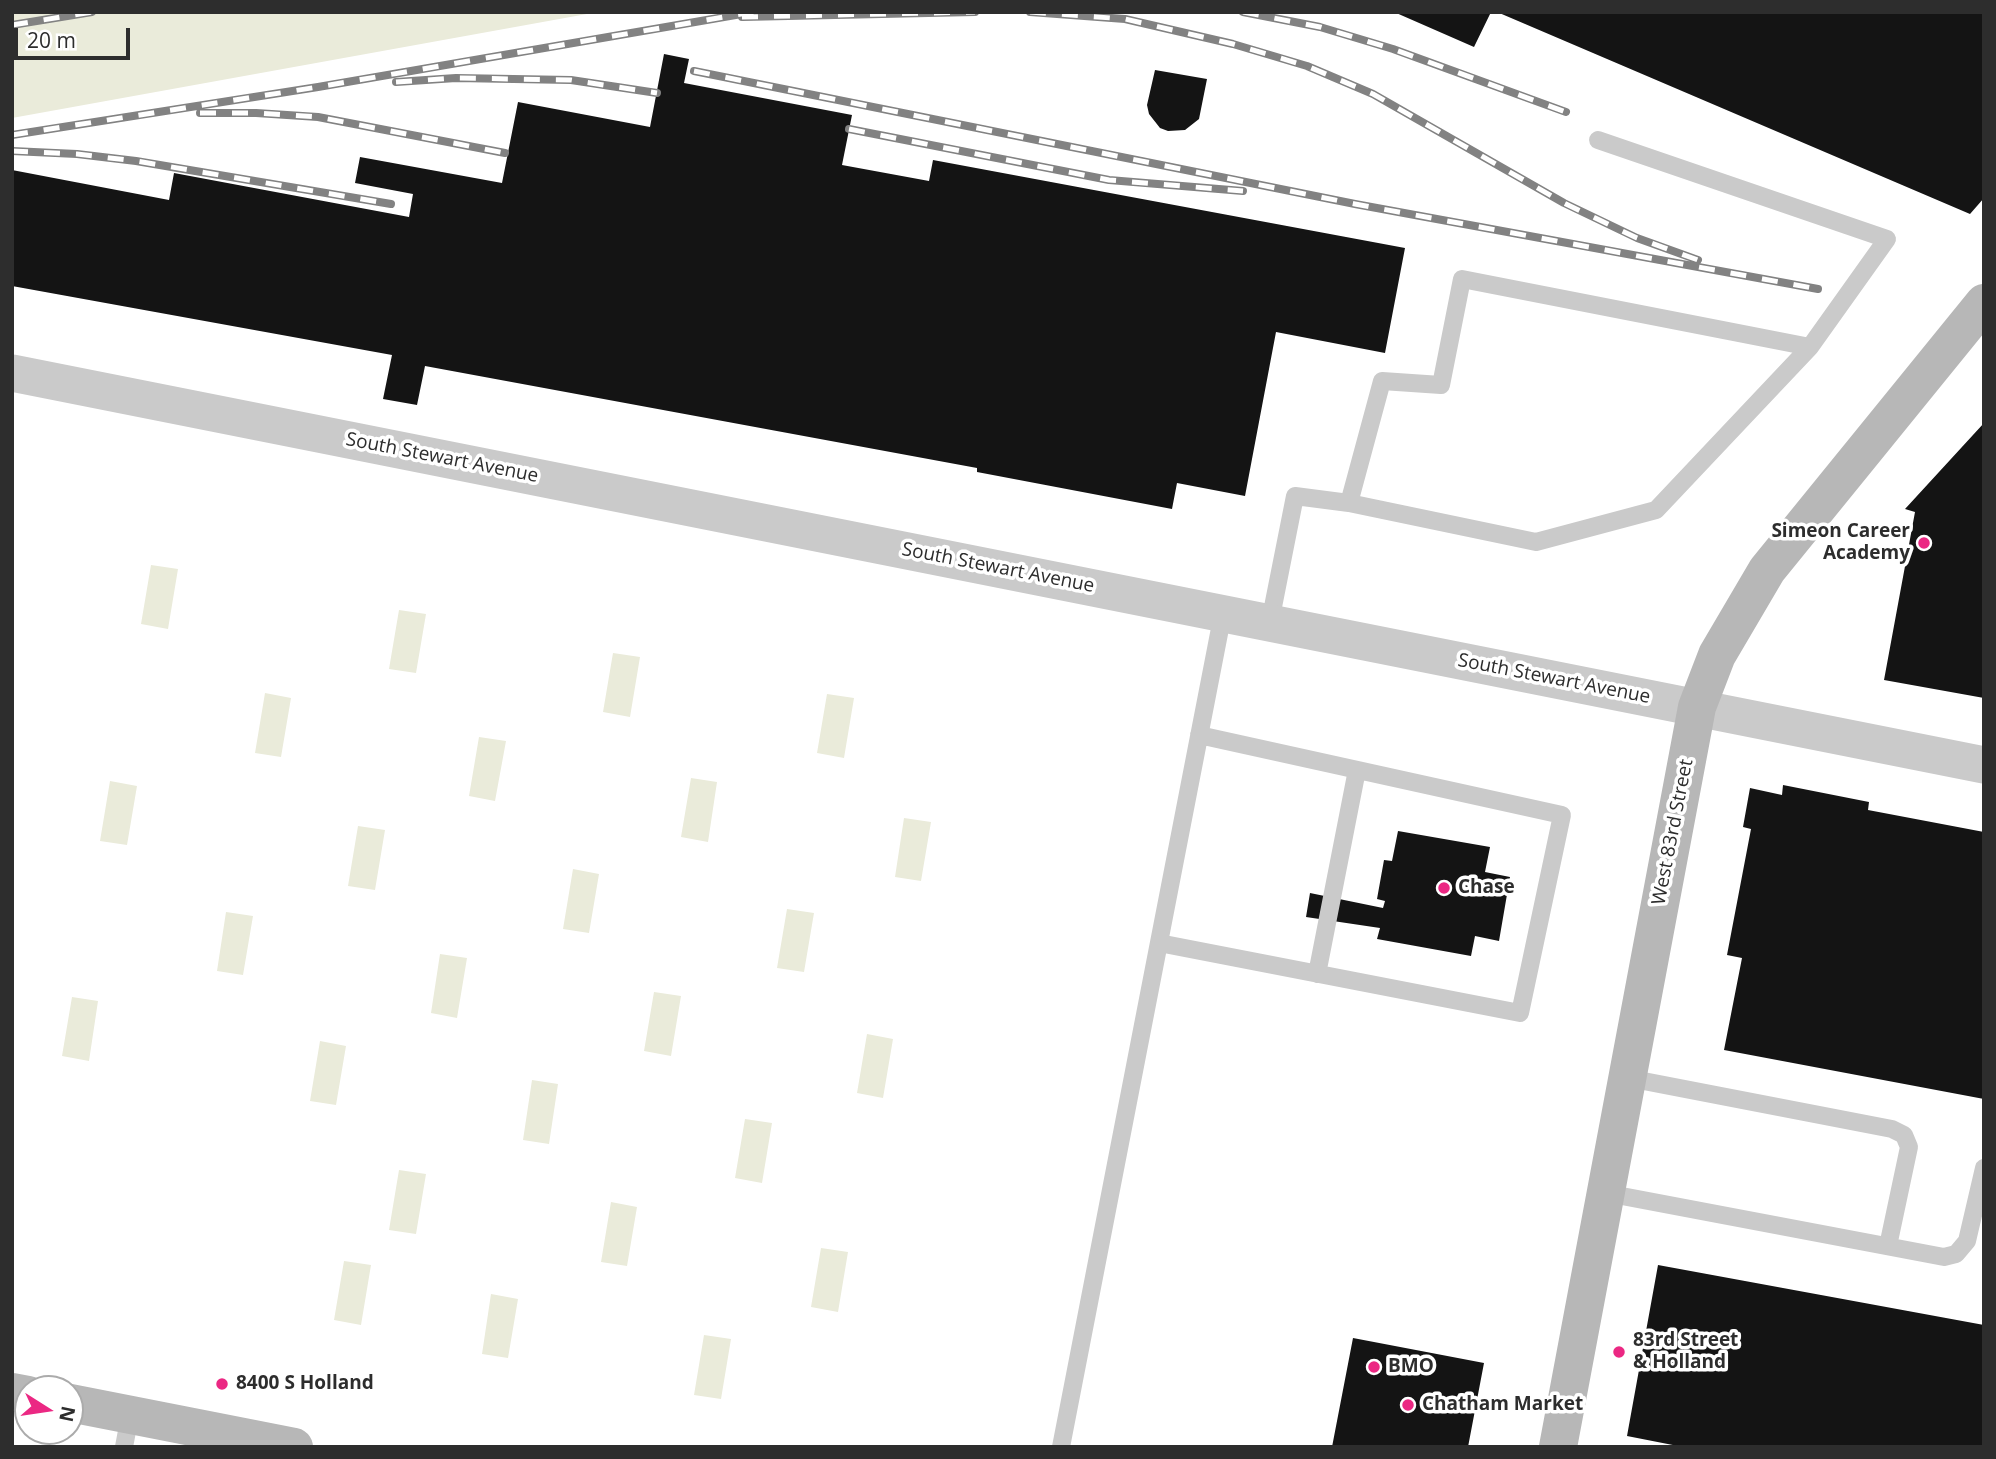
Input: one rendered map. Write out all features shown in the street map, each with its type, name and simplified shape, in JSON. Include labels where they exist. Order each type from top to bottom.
[{"type":"street","name":"West 83rd Street","points":[[1558,1447],[1697,707],[1717,654],[1767,570],[1984,303]]},
{"type":"street","name":"South Stewart Avenue","points":[[12,373],[1984,765]]},
{"type":"street","points":[[84,1411],[127,1431],[294,1447]]},
{"type":"lane","points":[[1270,622],[1295,496],[1349,503],[1536,542],[1656,510],[1810,347],[1887,239],[1598,140]]},
{"type":"lane","points":[[1349,503],[1382,381],[1441,385],[1462,279],[1810,347]]},
{"type":"lane","points":[[1061,1447],[1223,613]]},
{"type":"lane","points":[[1159,943],[1520,1013],[1562,815],[1199,735]]},
{"type":"lane","points":[[1317,974],[1357,770]]},
{"type":"lane","points":[[1628,1078],[1892,1129],[1904,1135],[1909,1147],[1888,1246]]},
{"type":"lane","points":[[1606,1193],[1944,1256],[1956,1254],[1967,1241],[1984,1168]]},
{"type":"green space","points":[[12,12],[598,12],[12,118]]},
{"type":"green space","points":[[151,565],[178,569],[168,629],[141,624]]},
{"type":"green space","points":[[399,610],[426,614],[416,673],[389,669]]},
{"type":"green space","points":[[613,653],[640,657],[630,717],[603,712]]},
{"type":"green space","points":[[265,693],[291,698],[281,757],[255,753]]},
{"type":"green space","points":[[827,694],[854,698],[844,758],[817,753]]},
{"type":"green space","points":[[479,737],[506,741],[495,801],[469,796]]},
{"type":"green space","points":[[691,778],[717,782],[708,842],[681,837]]},
{"type":"green space","points":[[110,781],[137,786],[127,845],[100,841]]},
{"type":"green space","points":[[904,818],[931,822],[921,881],[895,877]]},
{"type":"green space","points":[[358,826],[385,830],[375,890],[348,886]]},
{"type":"green space","points":[[573,869],[599,874],[589,933],[563,929]]},
{"type":"green space","points":[[787,909],[814,913],[804,972],[777,968]]},
{"type":"green space","points":[[226,912],[253,916],[243,975],[217,971]]},
{"type":"green space","points":[[440,954],[467,958],[457,1018],[431,1013]]},
{"type":"green space","points":[[654,992],[681,996],[671,1056],[644,1051]]},
{"type":"green space","points":[[72,997],[98,1001],[89,1061],[62,1056]]},
{"type":"green space","points":[[867,1034],[893,1039],[883,1098],[857,1093]]},
{"type":"green space","points":[[320,1041],[346,1046],[336,1105],[310,1101]]},
{"type":"green space","points":[[532,1080],[558,1084],[549,1144],[523,1140]]},
{"type":"green space","points":[[745,1119],[772,1123],[762,1183],[735,1178]]},
{"type":"green space","points":[[399,1170],[426,1174],[416,1234],[389,1230]]},
{"type":"green space","points":[[611,1202],[637,1207],[627,1266],[601,1262]]},
{"type":"green space","points":[[821,1248],[848,1252],[838,1312],[811,1307]]},
{"type":"green space","points":[[344,1261],[371,1265],[361,1325],[334,1320]]},
{"type":"green space","points":[[491,1294],[518,1299],[508,1358],[482,1354]]},
{"type":"green space","points":[[704,1335],[731,1339],[721,1399],[694,1395]]},
{"type":"building","points":[[1394,12],[1491,12],[1474,47]]},
{"type":"building","points":[[1497,12],[1984,12],[1984,198],[1970,214]]},
{"type":"building","points":[[664,54],[689,59],[684,83],[852,115],[842,165],[929,181],[933,160],[1405,248],[1385,353],[1276,332],[1245,496],[1177,483],[1172,509],[977,472],[977,468],[425,366],[417,405],[383,399],[392,355],[12,286],[12,170],[169,200],[174,173],[409,217],[413,194],[355,183],[360,157],[502,183],[518,102],[650,127]]},
{"type":"building","points":[[1155,70],[1207,79],[1199,119],[1185,130],[1168,131],[1160,128],[1149,114],[1147,105]]},
{"type":"building","points":[[1984,423],[1984,698],[1884,680],[1915,512],[1905,509]]},
{"type":"building","points":[[1783,785],[1869,802],[1868,810],[1984,832],[1984,1099],[1724,1050],[1742,958],[1727,955],[1751,829],[1743,827],[1750,788],[1782,795]]},
{"type":"building","name":"Chase","points":[[1398,831],[1490,847],[1485,872],[1510,877],[1499,941],[1475,936],[1471,956],[1377,939],[1380,928],[1306,917],[1310,893],[1383,908],[1385,901],[1377,899],[1384,860],[1392,861]]},
{"type":"building","points":[[1658,1265],[1984,1325],[1984,1447],[1683,1447],[1627,1436]]},
{"type":"building","name":"Chatham Market","points":[[1353,1338],[1484,1363],[1468,1447],[1332,1447]]},
{"type":"railway","points":[[12,25],[92,12]]},
{"type":"railway","points":[[12,135],[318,87],[753,12]]},
{"type":"railway","points":[[742,17],[975,12]]},
{"type":"railway","points":[[1030,12],[1125,19],[1233,44],[1307,66],[1373,94],[1564,203],[1637,238],[1698,260]]},
{"type":"railway","points":[[1243,12],[1320,27],[1393,49],[1566,112]]},
{"type":"railway","points":[[694,71],[1355,204],[1818,289]]},
{"type":"railway","points":[[396,82],[456,78],[571,80],[657,93]]},
{"type":"railway","points":[[200,113],[318,117],[505,153]]},
{"type":"railway","points":[[849,129],[1109,180],[1243,191]]},
{"type":"railway","points":[[12,151],[77,154],[136,161],[391,204]]},
{"type":"place","name":"Simeon Career Academy","points":[[1924,543]]},
{"type":"place","name":"Chase","points":[[1444,888]]},
{"type":"place","name":"83rd Street & Holland","points":[[1619,1352]]},
{"type":"place","name":"BMO","points":[[1374,1367]]},
{"type":"place","name":"8400 S Holland","points":[[222,1384]]},
{"type":"place","name":"Chatham Market","points":[[1408,1405]]}]
